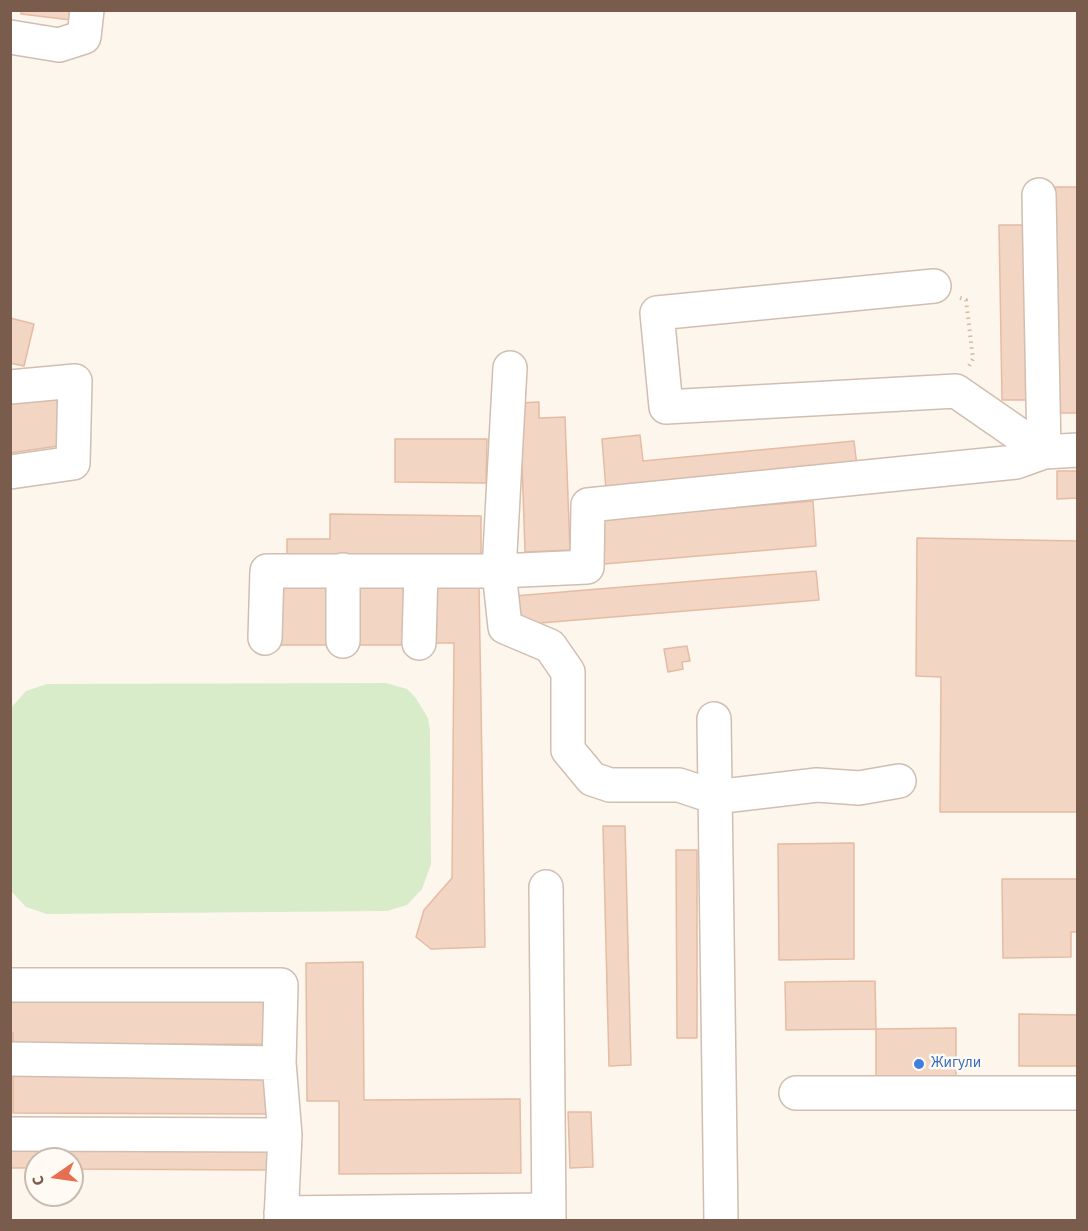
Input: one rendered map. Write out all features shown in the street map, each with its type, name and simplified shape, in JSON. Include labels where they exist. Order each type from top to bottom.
[{"type":"lane","points":[[10,38],[59,45],[84,37],[87,10]]},
{"type":"lane","points":[[1039,195],[1044,452]]},
{"type":"lane","points":[[934,286],[657,314],[666,407],[956,391],[1044,452]]},
{"type":"lane","points":[[510,368],[500,572],[505,627],[550,646],[568,672],[568,750],[592,779],[610,785],[679,785],[715,797],[817,785],[859,788],[899,781]]},
{"type":"lane","points":[[10,387],[75,381],[73,463],[10,472]]},
{"type":"lane","points":[[265,638],[267,570],[500,572],[587,567],[588,506],[1016,462],[1044,452],[1077,450]]},
{"type":"lane","points":[[343,570],[343,641]]},
{"type":"lane","points":[[419,643],[421,571]]},
{"type":"lane","points":[[714,719],[721,1221]]},
{"type":"lane","points":[[10,985],[281,985],[279,1063],[285,1135],[281,1217],[549,1215],[546,887]]},
{"type":"lane","points":[[10,1059],[279,1063]]},
{"type":"lane","points":[[796,1093],[1077,1094]]},
{"type":"lane","points":[[10,1134],[285,1135]]},
{"type":"path","points":[[934,286],[966,300],[973,359],[956,391]]},
{"type":"green space","points":[[386,683],[407,689],[415,697],[428,718],[430,731],[431,864],[422,889],[407,905],[387,911],[47,914],[26,907],[11,891],[11,708],[26,691],[47,684]]},
{"type":"building","points":[[21,10],[72,10],[71,20],[21,14]]},
{"type":"building","points":[[1051,187],[1078,187],[1078,413],[1055,413]]},
{"type":"building","points":[[999,225],[1025,225],[1028,400],[1002,400]]},
{"type":"building","points":[[10,318],[34,324],[24,366],[10,363]]},
{"type":"building","points":[[61,396],[65,445],[10,453],[10,400]]},
{"type":"building","points":[[539,402],[539,418],[565,417],[570,550],[525,552],[520,403]]},
{"type":"building","points":[[640,435],[643,461],[854,441],[857,466],[606,490],[602,439]]},
{"type":"building","points":[[395,439],[487,439],[486,483],[395,482]]},
{"type":"building","points":[[1057,471],[1078,471],[1078,498],[1057,499]]},
{"type":"building","points":[[813,501],[816,546],[604,564],[600,519]]},
{"type":"building","points":[[330,514],[481,516],[481,559],[287,558],[287,539],[330,539]]},
{"type":"building","points":[[917,538],[1078,541],[1078,812],[940,812],[941,677],[916,676]]},
{"type":"building","points":[[816,571],[819,600],[516,625],[514,596]]},
{"type":"building","points":[[276,583],[330,583],[329,645],[276,645]]},
{"type":"building","points":[[353,583],[406,583],[406,645],[353,645]]},
{"type":"building","points":[[434,583],[479,584],[485,947],[431,949],[416,937],[424,910],[452,878],[454,643],[433,643]]},
{"type":"building","points":[[687,646],[690,661],[682,662],[683,669],[668,672],[664,649]]},
{"type":"building","points":[[603,826],[625,826],[631,1065],[609,1066]]},
{"type":"building","points":[[854,843],[854,959],[779,960],[778,844]]},
{"type":"building","points":[[676,850],[697,850],[697,1038],[677,1038]]},
{"type":"building","points":[[1002,879],[1078,879],[1078,932],[1071,932],[1071,957],[1003,958]]},
{"type":"building","points":[[363,962],[364,1100],[520,1099],[521,1173],[339,1174],[339,1101],[307,1101],[306,963]]},
{"type":"building","points":[[875,981],[876,1029],[786,1030],[785,982]]},
{"type":"building","points":[[264,998],[264,1044],[13,1045],[13,1033],[10,1033],[10,999]]},
{"type":"building","points":[[1019,1014],[1078,1015],[1078,1066],[1019,1066]]},
{"type":"building","points":[[956,1028],[956,1076],[876,1076],[876,1029]]},
{"type":"building","points":[[13,1072],[265,1073],[266,1114],[13,1113]]},
{"type":"building","points":[[568,1112],[591,1112],[593,1167],[570,1168]]},
{"type":"building","points":[[10,1144],[268,1146],[268,1170],[84,1169],[84,1147],[24,1147],[24,1168],[10,1168]]},
{"type":"place","name":"Жигули","points":[[919,1064]]}]
